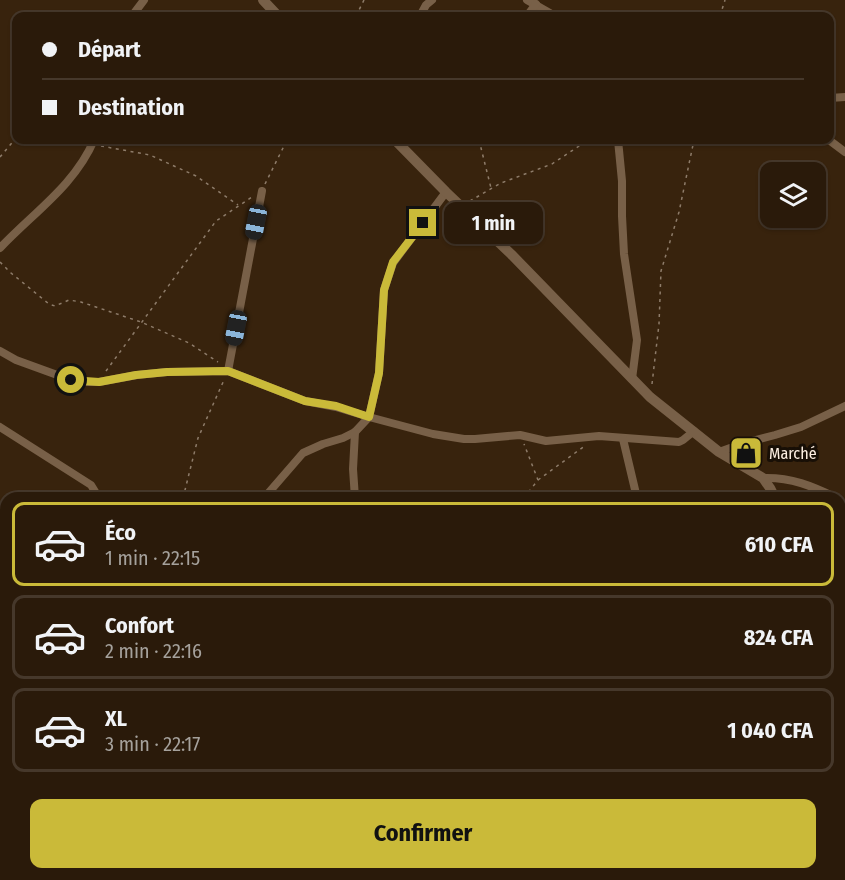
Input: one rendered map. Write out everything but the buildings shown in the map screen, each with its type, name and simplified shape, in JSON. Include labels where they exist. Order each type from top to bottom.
[{"type":"street","points":[[263,0],[274,12]]},
{"type":"street","points":[[422,12],[432,0]]},
{"type":"street","points":[[526,0],[549,12]]},
{"type":"street","points":[[530,12],[536,4]]},
{"type":"street","points":[[0,248],[13,233],[52,198],[77,170],[92,144]]},
{"type":"street","points":[[403,144],[446,192],[603,347],[650,397],[719,453],[763,478],[772,492]]},
{"type":"street","points":[[618,144],[624,254],[637,340],[632,380]]},
{"type":"street","points":[[226,371],[262,191]]},
{"type":"street","points":[[269,492],[303,453],[355,432],[369,417],[379,373],[384,290],[393,262],[446,192]]},
{"type":"street","points":[[0,351],[16,360],[71,380],[99,382],[147,374],[226,371],[305,401],[336,406],[433,434],[464,439],[520,435],[546,441],[599,436],[679,442],[694,431]]},
{"type":"street","points":[[719,453],[744,443],[801,427],[845,406]]},
{"type":"street","points":[[0,427],[91,485],[95,492]]},
{"type":"street","points":[[353,492],[355,432]]},
{"type":"street","points":[[623,439],[636,492]]},
{"type":"street","points":[[763,478],[778,477],[824,492]]},
{"type":"path","points":[[0,157],[12,143]]},
{"type":"path","points":[[102,144],[150,155],[196,176],[239,206]]},
{"type":"path","points":[[99,382],[216,221],[262,191],[285,144]]},
{"type":"path","points":[[480,144],[491,188]]},
{"type":"path","points":[[461,206],[501,183],[552,164],[582,144]]},
{"type":"path","points":[[650,397],[659,324],[661,271],[679,212],[693,144]]},
{"type":"path","points":[[0,262],[49,304],[55,306],[69,300],[81,302],[141,322],[189,343],[218,362],[226,371],[198,438],[184,492]]},
{"type":"path","points":[[520,435],[538,480]]},
{"type":"path","points":[[529,492],[538,480],[599,436]]},
{"type":"place","name":"Marché","points":[[746,453]]},
{"type":"route","points":[[71,380],[99,382],[167,372],[228,371],[305,401],[336,406],[369,417],[379,373],[384,290],[393,262],[423,223]]}]
